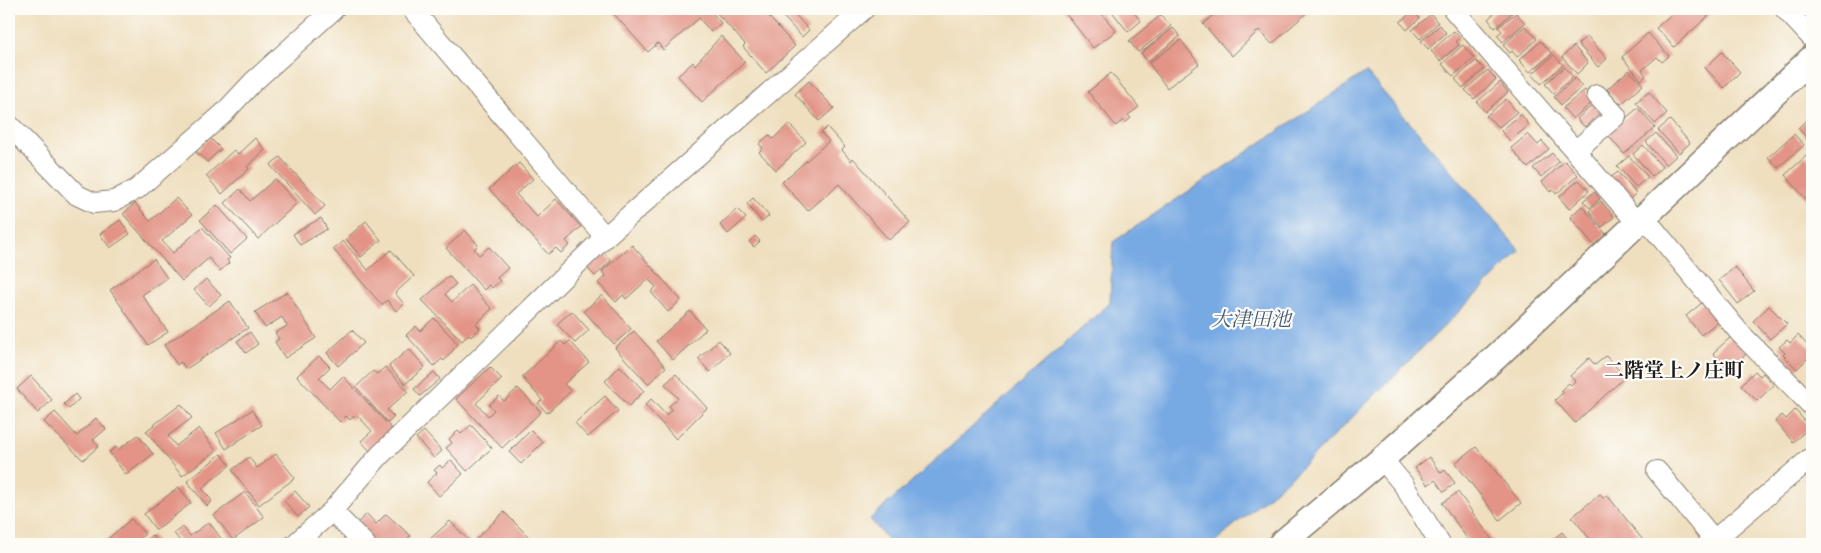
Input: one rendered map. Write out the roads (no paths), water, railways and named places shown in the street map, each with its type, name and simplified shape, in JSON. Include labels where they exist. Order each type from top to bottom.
[{"type":"street","points":[[9,125],[77,195],[94,203],[114,200],[138,189],[223,114],[253,82],[334,9]]},
{"type":"street","points":[[412,9],[605,237]]},
{"type":"street","points":[[295,544],[332,511],[378,456],[605,237],[864,9]]},
{"type":"street","points":[[1453,9],[1575,151],[1641,221],[1739,332],[1812,406]]},
{"type":"street","points":[[1785,9],[1812,38]]},
{"type":"street","points":[[1281,544],[1382,459],[1497,356],[1812,58]]},
{"type":"street","points":[[1575,151],[1616,116],[1597,95]]},
{"type":"street","points":[[1657,471],[1714,540],[1812,458]]},
{"type":"street","points":[[1382,459],[1403,484],[1440,544]]},
{"type":"street","points":[[332,511],[365,544]]},
{"type":"water","name":"大津田池","points":[[1366,72],[1520,251],[1298,471],[1212,544],[891,544],[870,519],[1110,303],[1113,242]]},
{"type":"district","name":"二階堂上ノ庄町","points":[[1674,370]]}]
